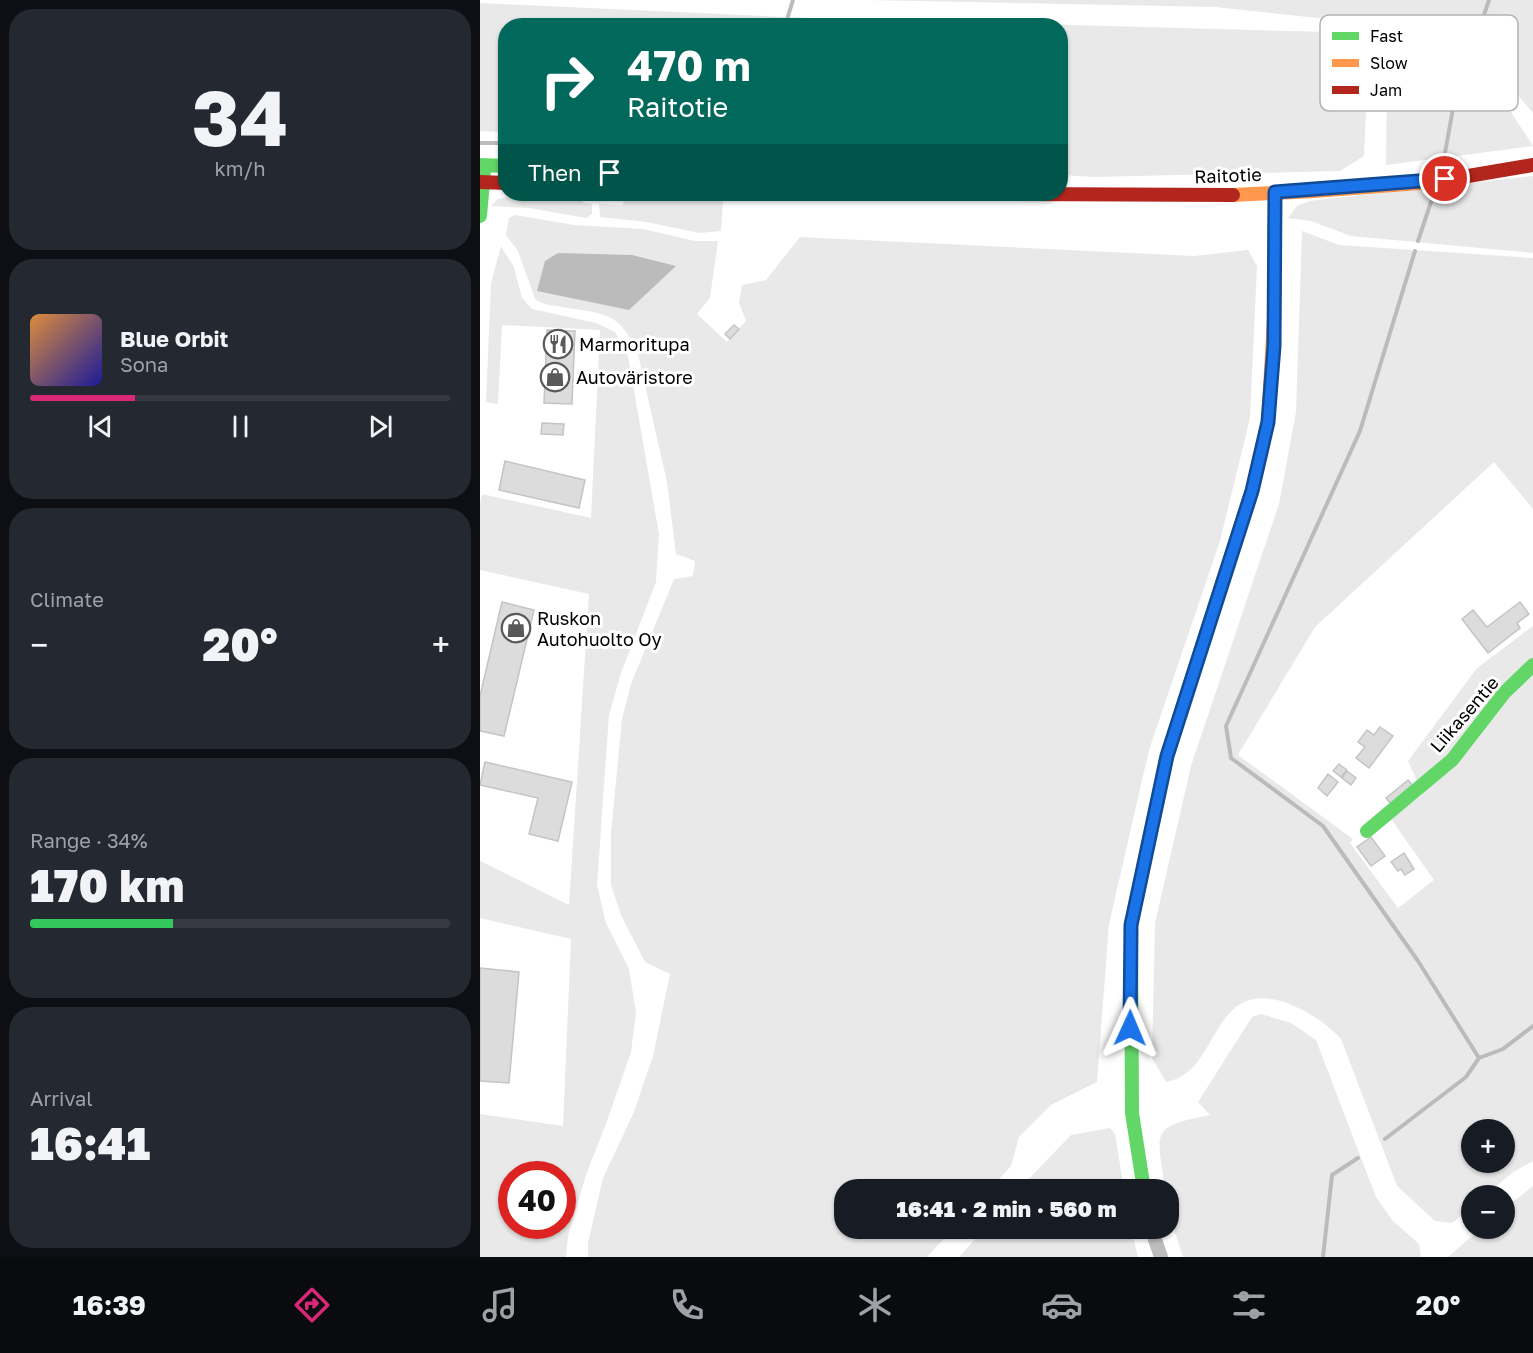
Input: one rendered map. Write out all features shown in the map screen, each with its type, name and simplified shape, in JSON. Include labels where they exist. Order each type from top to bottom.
[{"type":"street","points":[[480,216],[482,165],[498,166]]},
{"type":"street","name":"Raitotie","points":[[1068,195],[1275,192],[1423,183],[1533,165]]},
{"type":"street","points":[[482,182],[498,183]]},
{"type":"street","points":[[1142,1179],[1132,1113],[1131,925],[1167,756],[1252,491],[1268,422],[1274,346],[1275,192]]},
{"type":"street","name":"Liikasentie","points":[[1367,831],[1452,760],[1504,693],[1533,665]]},
{"type":"street","points":[[1155,1239],[1161,1257]]},
{"type":"shaded area","points":[[866,0],[1533,0],[1533,113],[1518,95],[1518,15],[1320,15],[1320,18],[1215,7]]},
{"type":"shaded area","points":[[480,3],[806,18],[498,18],[498,132],[480,131]]},
{"type":"shaded area","points":[[1068,25],[1320,32],[1320,111],[1366,111],[1364,156],[1340,171],[1094,177],[1068,175]]},
{"type":"shaded area","points":[[1387,111],[1511,112],[1533,146],[1386,165]]},
{"type":"shaded area","points":[[1533,176],[1533,253],[1351,236],[1311,221],[1288,218],[1297,206],[1309,201]]},
{"type":"shaded area","points":[[498,199],[498,201],[583,201],[583,203],[592,204],[592,214],[586,218],[529,208],[491,206]]},
{"type":"shaded area","points":[[624,201],[721,201],[721,231],[700,233],[646,222],[600,217],[599,204],[623,205]]},
{"type":"shaded area","points":[[515,215],[574,225],[643,229],[695,241],[718,241],[710,298],[697,314],[727,342],[746,321],[739,303],[742,285],[766,280],[800,237],[1194,256],[1248,250],[1257,266],[1250,418],[1220,541],[1149,750],[1109,924],[1097,1082],[1051,1105],[1019,1137],[1011,1166],[999,1179],[834,1179],[834,1239],[944,1239],[927,1257],[588,1257],[588,1243],[603,1178],[634,1112],[653,1056],[670,974],[645,962],[621,915],[611,885],[611,833],[622,719],[631,684],[674,579],[693,576],[695,561],[676,554],[667,482],[638,354],[631,340],[617,322],[609,317],[535,299],[518,251],[506,235],[509,218]]},
{"type":"shaded area","points":[[1302,231],[1339,245],[1533,258],[1533,509],[1494,462],[1315,627],[1238,755],[1353,839],[1350,843],[1398,908],[1434,880],[1391,819],[1423,794],[1408,761],[1477,668],[1533,626],[1533,1161],[1515,1171],[1515,1119],[1461,1119],[1461,1173],[1512,1173],[1498,1185],[1461,1185],[1461,1216],[1452,1223],[1435,1221],[1397,1186],[1341,1039],[1322,1022],[1300,1009],[1284,1002],[1260,998],[1242,1003],[1228,1014],[1197,1062],[1184,1075],[1166,1082],[1152,1058],[1155,923],[1191,766],[1279,504],[1296,412]]},
{"type":"shaded area","points":[[501,246],[514,267],[522,298],[532,309],[596,323],[615,332],[628,356],[659,534],[656,582],[621,673],[609,715],[597,885],[606,923],[629,969],[636,1013],[631,1052],[576,1209],[576,1161],[498,1161],[498,1239],[568,1239],[566,1257],[480,1257],[480,1114],[563,1126],[571,939],[480,918],[480,861],[569,905],[589,594],[480,570],[480,504],[482,494],[591,518],[600,330],[502,325],[498,404],[486,402],[491,283]]},
{"type":"shaded area","points":[[558,253],[632,255],[676,266],[629,310],[537,291],[545,261]]},
{"type":"shaded area","points":[[1261,1014],[1291,1023],[1316,1040],[1376,1197],[1392,1220],[1419,1244],[1421,1257],[1183,1257],[1177,1239],[1179,1239],[1179,1179],[1163,1179],[1160,1156],[1161,1135],[1175,1124],[1210,1115],[1198,1102],[1252,1017]]},
{"type":"shaded area","points":[[1110,1128],[1115,1134],[1122,1179],[1029,1179],[1071,1135]]},
{"type":"shaded area","points":[[1533,1186],[1533,1257],[1448,1257],[1469,1239],[1515,1239],[1515,1200]]},
{"type":"shaded area","points":[[975,1239],[1134,1239],[1138,1257],[959,1257]]},
{"type":"building","points":[[734,325],[739,329],[730,339],[725,334]]},
{"type":"building","points":[[547,330],[575,331],[572,404],[544,403]]},
{"type":"building","points":[[542,423],[564,424],[563,435],[541,434]]},
{"type":"building","points":[[505,461],[585,480],[579,508],[499,490]]},
{"type":"building","points":[[502,602],[534,610],[504,736],[480,731],[480,696]]},
{"type":"building","points":[[1520,602],[1529,614],[1517,623],[1520,628],[1488,653],[1462,619],[1473,610],[1487,627]]},
{"type":"building","points":[[1380,727],[1393,736],[1369,768],[1356,758],[1365,747],[1358,742],[1367,730],[1374,735]]},
{"type":"building","points":[[485,762],[572,782],[558,841],[529,834],[538,798],[480,785]]},
{"type":"building","points":[[1339,764],[1347,770],[1341,777],[1333,771]]},
{"type":"building","points":[[1347,771],[1356,778],[1351,785],[1342,778]]},
{"type":"building","points":[[1328,774],[1338,782],[1327,796],[1318,788]]},
{"type":"building","points":[[1408,780],[1414,787],[1392,805],[1386,798]]},
{"type":"building","points":[[1371,837],[1385,856],[1371,866],[1357,847]]},
{"type":"building","points":[[1404,853],[1414,869],[1405,875],[1401,869],[1398,871],[1391,862]]},
{"type":"building","points":[[480,968],[519,972],[509,1083],[480,1081]]},
{"type":"waterway","points":[[787,18],[793,0]]},
{"type":"waterway","points":[[1484,15],[1489,0]]},
{"type":"waterway","points":[[1443,164],[1453,111]]},
{"type":"waterway","points":[[480,143],[498,143]]},
{"type":"waterway","points":[[1418,241],[1432,199]]},
{"type":"waterway","points":[[1385,1139],[1466,1077],[1479,1058],[1418,961],[1323,826],[1231,758],[1226,726],[1360,431],[1415,251]]},
{"type":"waterway","points":[[1479,1058],[1503,1049],[1533,1026]]},
{"type":"waterway","points":[[1323,1257],[1332,1175],[1358,1158]]},
{"type":"traffic: fast","points":[[480,165],[498,166]]},
{"type":"traffic: fast","points":[[480,216],[484,170]]},
{"type":"traffic: fast","points":[[1274,319],[1275,192]]},
{"type":"traffic: fast","points":[[1142,1179],[1132,1113],[1131,925],[1167,756],[1218,596]]},
{"type":"traffic: fast","points":[[1367,831],[1452,760],[1504,693],[1533,665]]},
{"type":"traffic: slow","points":[[1233,195],[1433,182]]},
{"type":"traffic: slow","points":[[1218,596],[1252,491],[1268,422],[1274,319]]},
{"type":"traffic: jam","points":[[1433,182],[1533,165]]},
{"type":"traffic: jam","points":[[480,182],[498,183]]},
{"type":"traffic: jam","points":[[1068,194],[1233,195]]},
{"type":"place","name":"Marmoritupa","points":[[558,344]]},
{"type":"place","name":"Autoväristore","points":[[555,377]]},
{"type":"place","name":"Ruskon Autohuolto Oy","points":[[516,628]]},
{"type":"route","points":[[1130,1028],[1131,925],[1167,756],[1252,491],[1268,422],[1274,346],[1275,192],[1334,190],[1423,183],[1445,179]]}]
